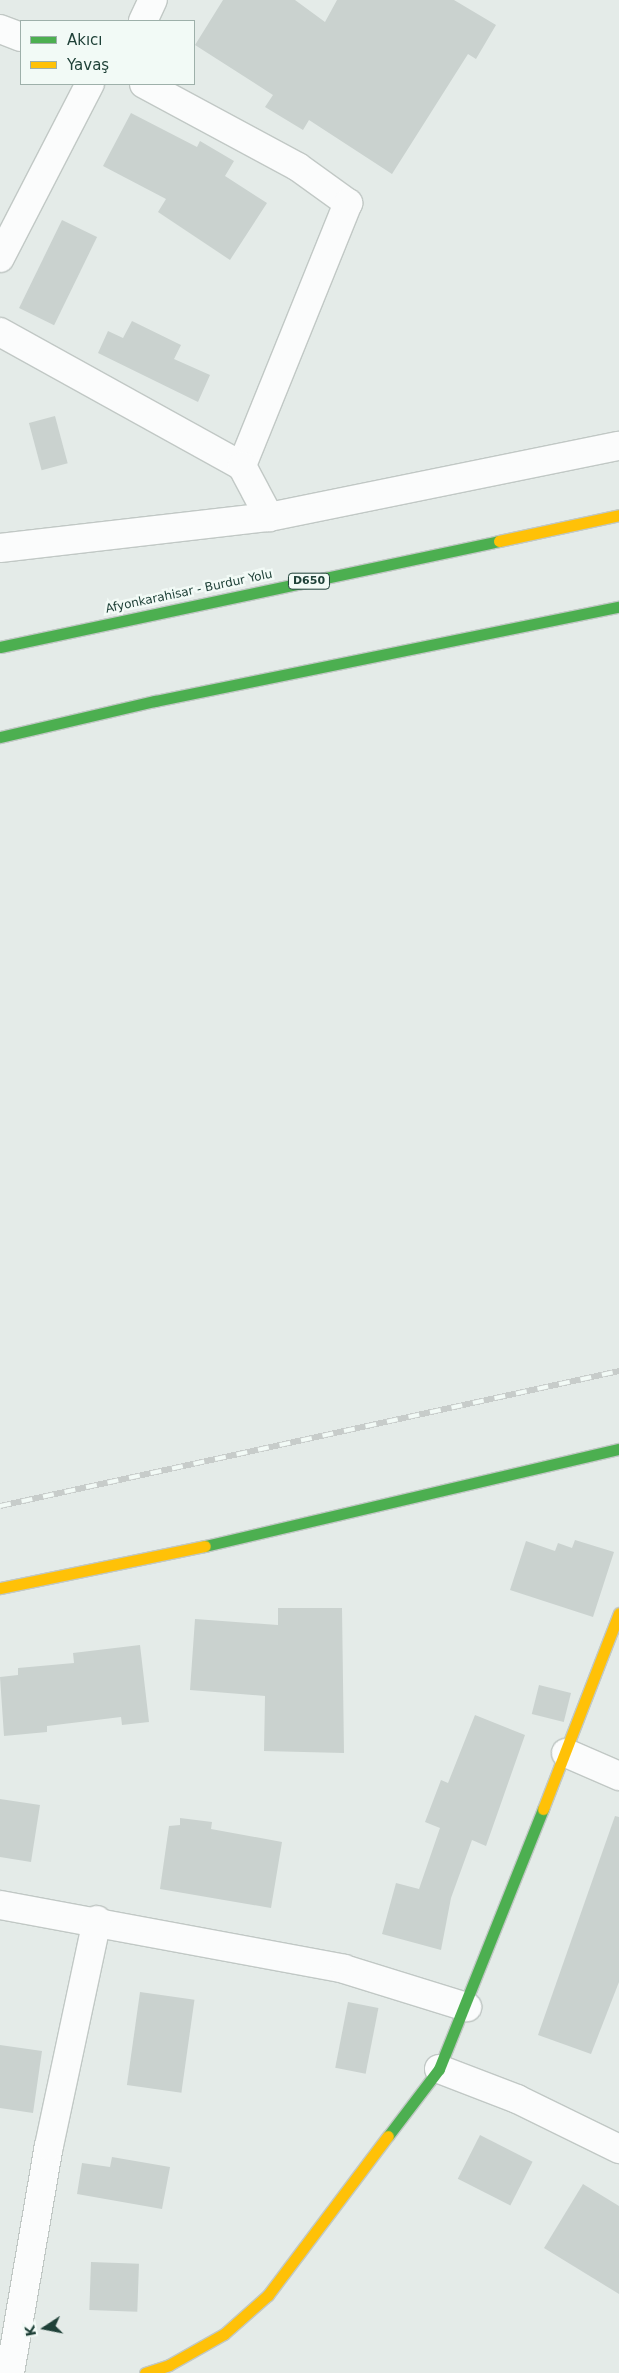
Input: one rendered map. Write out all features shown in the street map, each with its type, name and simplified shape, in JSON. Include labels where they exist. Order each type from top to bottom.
[{"type":"main road","name":"Afyonkarahisar - Burdur Yolu","points":[[0,647],[619,515]]},
{"type":"main road","points":[[0,737],[155,701],[619,607]]},
{"type":"main road","points":[[0,1588],[235,1540],[619,1449]]},
{"type":"main road","points":[[145,2373],[169,2364],[224,2334],[268,2295],[438,2069],[467,2007],[619,1613]]},
{"type":"street","points":[[143,20],[153,0]]},
{"type":"street","points":[[0,29],[20,37]]},
{"type":"street","points":[[0,258],[89,85]]},
{"type":"street","points":[[146,85],[298,167],[348,203],[242,466]]},
{"type":"street","points":[[0,332],[242,466],[268,517]]},
{"type":"street","points":[[0,548],[268,517],[619,446]]},
{"type":"street","points":[[566,1753],[619,1776]]},
{"type":"street","points":[[0,1904],[97,1920],[344,1969],[467,2007]]},
{"type":"street","points":[[10,2373],[49,2146],[97,1920]]},
{"type":"street","points":[[438,2069],[517,2099],[619,2150]]},
{"type":"building","points":[[223,0],[295,0],[325,22],[337,0],[454,0],[496,25],[476,59],[468,54],[392,174],[309,120],[303,130],[265,107],[273,95],[195,45]]},
{"type":"building","points":[[131,113],[197,147],[200,141],[234,161],[225,176],[267,203],[230,260],[158,212],[166,199],[103,166]]},
{"type":"building","points":[[62,220],[97,237],[54,325],[19,308]]},
{"type":"building","points":[[132,321],[181,345],[174,359],[210,375],[198,402],[98,353],[108,331],[123,338]]},
{"type":"building","points":[[55,416],[68,463],[42,470],[29,423]]},
{"type":"building","points":[[575,1540],[614,1552],[593,1617],[510,1590],[526,1541],[555,1551],[558,1543],[572,1548]]},
{"type":"building","points":[[278,1608],[342,1608],[344,1753],[264,1751],[265,1696],[190,1690],[195,1619],[278,1625]]},
{"type":"building","points":[[140,1645],[149,1722],[122,1725],[121,1717],[47,1726],[47,1732],[4,1736],[0,1677],[18,1675],[18,1668],[74,1663],[73,1653]]},
{"type":"building","points":[[539,1685],[571,1693],[564,1722],[532,1714]]},
{"type":"building","points":[[475,1715],[525,1735],[486,1846],[472,1840],[451,1898],[441,1950],[382,1934],[396,1883],[419,1889],[440,1828],[425,1822],[441,1780],[448,1783]]},
{"type":"building","points":[[0,1799],[40,1805],[31,1862],[0,1857]]},
{"type":"building","points":[[615,1816],[619,1817],[619,1982],[591,2054],[538,2035]]},
{"type":"building","points":[[180,1818],[212,1822],[211,1829],[282,1842],[271,1908],[160,1889],[169,1826],[180,1825]]},
{"type":"building","points":[[140,1992],[194,2000],[181,2093],[127,2085]]},
{"type":"building","points":[[348,2002],[378,2008],[366,2074],[335,2068]]},
{"type":"building","points":[[0,2045],[42,2051],[33,2113],[0,2108]]},
{"type":"building","points":[[480,2135],[533,2162],[510,2205],[458,2179]]},
{"type":"building","points":[[112,2157],[170,2167],[162,2209],[77,2194],[82,2163],[110,2167]]},
{"type":"building","points":[[583,2184],[619,2206],[619,2294],[544,2248]]},
{"type":"building","points":[[91,2262],[139,2264],[137,2312],[89,2310]]},
{"type":"railway","points":[[0,1506],[619,1371]]},
{"type":"traffic: fast","points":[[0,647],[499,541]]},
{"type":"traffic: fast","points":[[0,737],[155,701],[619,607]]},
{"type":"traffic: fast","points":[[205,1546],[619,1449]]},
{"type":"traffic: fast","points":[[388,2136],[439,2069],[543,1809]]},
{"type":"traffic: slow","points":[[499,541],[619,515]]},
{"type":"traffic: slow","points":[[0,1588],[205,1546]]},
{"type":"traffic: slow","points":[[543,1809],[619,1613]]},
{"type":"traffic: slow","points":[[145,2373],[169,2365],[224,2334],[268,2295],[388,2136]]}]
